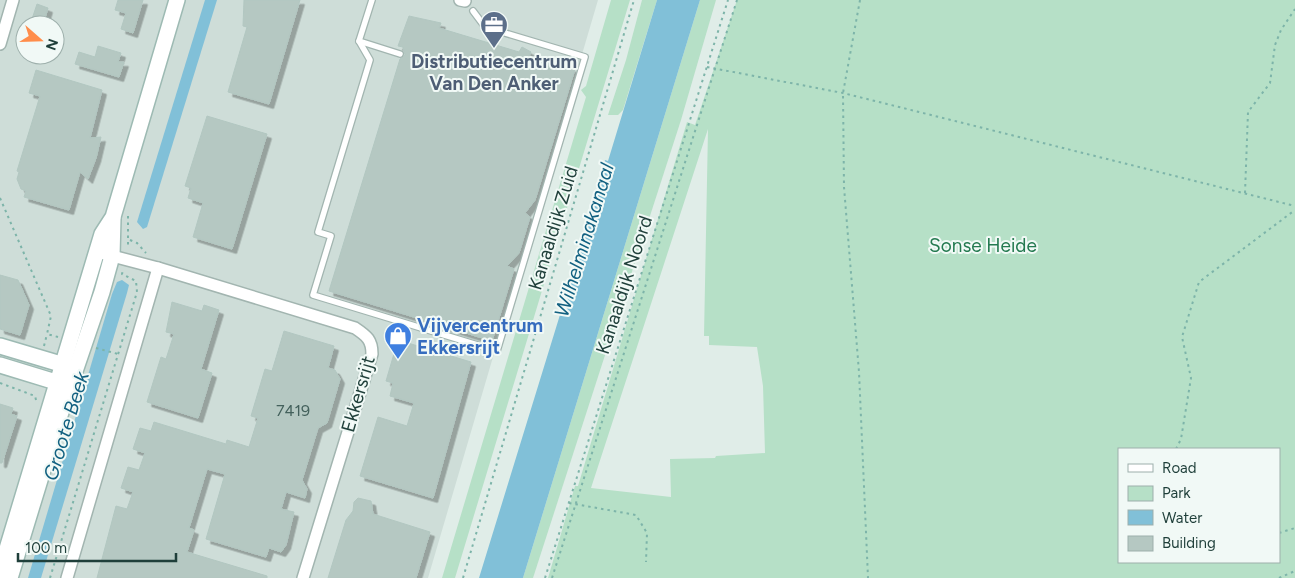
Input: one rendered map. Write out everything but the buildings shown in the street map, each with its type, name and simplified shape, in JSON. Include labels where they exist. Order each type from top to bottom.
[{"type":"main road","points":[[0,572],[66,381],[102,292],[112,256],[113,217],[177,0]]},
{"type":"main road","points":[[10,578],[66,381],[64,365],[70,341],[112,256]]},
{"type":"main road","points":[[0,346],[64,365]]},
{"type":"main road","points":[[0,365],[66,381]]},
{"type":"street","points":[[0,44],[14,0]]},
{"type":"street","name":"Ekkersrijt","points":[[112,256],[158,268],[355,328],[367,336],[372,344],[372,354],[303,578]]},
{"type":"street","points":[[67,578],[158,268]]},
{"type":"lane","points":[[372,0],[359,41],[370,60],[318,232],[331,236],[313,295],[497,350],[585,57],[485,27],[473,11]]},
{"type":"lane","points":[[359,41],[400,54]]},
{"type":"path","name":"Kanaaldijk Zuid","points":[[463,578],[634,0]]},
{"type":"path","name":"Kanaaldijk Noord","points":[[545,578],[728,0]]},
{"type":"path","points":[[552,578],[737,0]]},
{"type":"path","points":[[860,0],[843,93],[844,187],[859,372],[868,578]]},
{"type":"path","points":[[1245,194],[1248,112],[1270,83],[1275,45],[1281,30],[1295,9]]},
{"type":"path","points":[[707,67],[843,93],[1295,206]]},
{"type":"path","points":[[0,198],[50,316],[47,334],[70,341]]},
{"type":"path","points":[[50,578],[137,292],[136,282],[122,274],[112,256],[130,240],[128,210]]},
{"type":"path","points":[[1176,448],[1181,439],[1191,378],[1182,337],[1198,282],[1295,210]]},
{"type":"path","points":[[93,347],[118,354]]},
{"type":"path","points":[[0,383],[35,396],[38,407]]},
{"type":"path","points":[[569,502],[636,515],[647,533],[646,562]]},
{"type":"path","points":[[1280,534],[1295,528]]},
{"type":"path","points":[[1279,578],[1295,571]]},
{"type":"shaded area","points":[[0,0],[598,0],[428,578],[0,578]]},
{"type":"green space","points":[[611,0],[630,0],[455,578],[442,578],[586,97],[581,90],[586,86]]},
{"type":"green space","points":[[642,0],[657,0],[623,110],[618,115],[608,115],[626,60]]},
{"type":"green space","points":[[700,0],[716,0],[681,120],[533,578],[523,578]]},
{"type":"green space","name":"Sonse Heide","points":[[737,0],[1295,0],[1295,578],[548,578],[575,486],[578,486],[687,122],[695,125]],"holes":[[[708,129],[704,336],[709,336],[709,345],[757,347],[763,386],[765,453],[716,456],[715,458],[670,459],[671,497],[591,488]]]},
{"type":"water","points":[[205,0],[217,0],[147,227],[143,229],[137,222]]},
{"type":"water","name":"Wilhelminakanaal","points":[[657,0],[700,0],[523,578],[479,578],[603,175],[601,174],[605,160],[608,161]]},
{"type":"water","points":[[122,280],[129,285],[127,293],[41,578],[28,578],[112,294],[117,282]]},
{"type":"place","name":"Distributiecentrum Van Den Anker","points":[[494,49]]},
{"type":"place","name":"Vijvercentrum Ekkersrijt","points":[[398,360]]},
{"type":"water label","name":"Groote Beek","points":[[66,426]]}]
